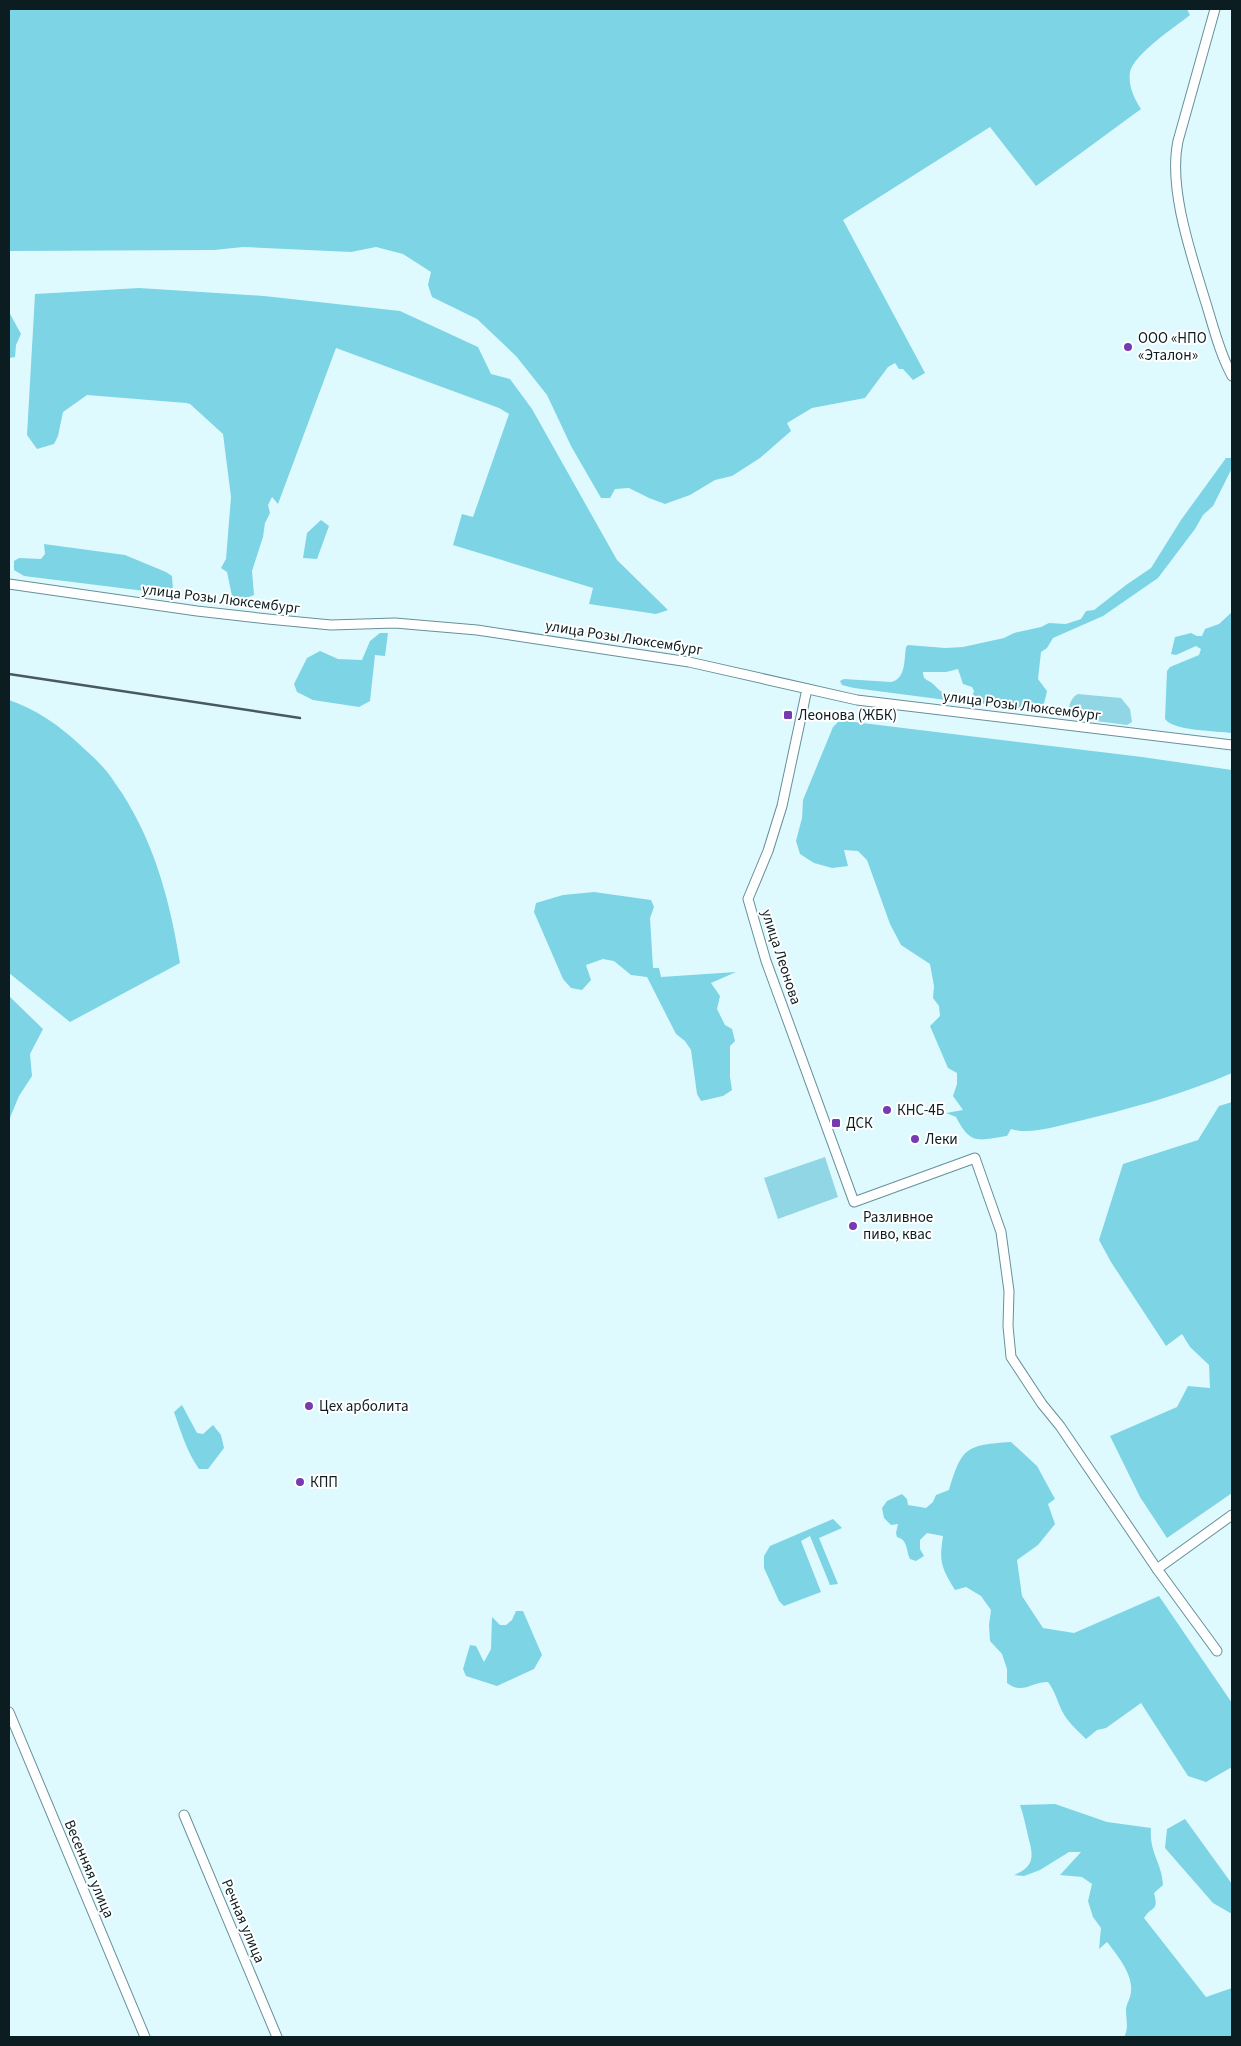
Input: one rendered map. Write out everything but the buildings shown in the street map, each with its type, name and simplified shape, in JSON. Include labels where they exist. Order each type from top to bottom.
[{"type":"street","points":[[1215,9],[1178,141],[1176,180],[1197,271],[1216,335],[1232,376]]},
{"type":"street","name":"улица Розы Люксембург","points":[[9,584],[197,611],[268,619],[331,624],[395,623],[497,632],[689,662],[858,700],[1232,745]]},
{"type":"street","name":"улица Леонова","points":[[807,689],[782,806],[768,852],[748,899],[766,961],[854,1202],[975,1158],[996,1212],[1001,1232],[1009,1291],[1008,1326],[1011,1357],[1157,1569]]},
{"type":"street","points":[[1217,1650],[1157,1569],[1232,1515]]},
{"type":"street","name":"Весенняя улица","points":[[9,1712],[144,2037]]},
{"type":"street","name":"Речная улица","points":[[184,1815],[277,2037]]},
{"type":"shaded area","points":[[9,9],[1187,9],[1190,15],[1156,41],[1133,65],[1130,72],[1130,82],[1134,96],[1141,109],[1036,186],[990,127],[843,220],[925,373],[913,380],[903,369],[899,369],[895,363],[888,367],[865,398],[812,408],[787,423],[791,431],[760,458],[732,476],[715,480],[690,495],[665,504],[629,488],[615,489],[610,498],[601,498],[571,446],[547,395],[516,356],[477,319],[432,297],[428,285],[431,272],[403,254],[376,247],[351,252],[243,247],[214,250],[9,251]]},
{"type":"shaded area","points":[[139,288],[264,296],[400,311],[478,347],[491,374],[510,379],[532,409],[617,560],[668,610],[656,614],[589,604],[593,588],[453,545],[462,514],[473,517],[509,414],[499,408],[336,348],[278,504],[272,497],[268,505],[270,513],[265,523],[263,537],[252,571],[254,595],[241,600],[232,596],[227,572],[221,568],[226,559],[231,497],[223,434],[190,404],[87,395],[63,412],[58,436],[54,444],[37,449],[27,435],[35,294]]},
{"type":"shaded area","points":[[9,312],[21,334],[16,345],[15,357],[9,358]]},
{"type":"shaded area","points":[[1226,458],[1232,458],[1232,468],[1213,506],[1203,515],[1195,529],[1158,578],[1103,616],[1053,638],[1047,648],[1041,652],[1038,679],[1047,691],[1043,708],[1035,710],[970,702],[974,691],[972,687],[963,684],[958,669],[946,672],[923,672],[925,678],[941,691],[947,693],[950,697],[946,700],[842,685],[840,681],[844,679],[891,682],[896,680],[902,673],[906,647],[908,645],[945,648],[963,647],[1004,638],[1014,633],[1041,627],[1049,623],[1066,624],[1081,619],[1086,611],[1094,610],[1151,568],[1181,520]]},
{"type":"shaded area","points":[[321,520],[329,526],[317,559],[303,558],[307,533]]},
{"type":"shaded area","points":[[44,544],[125,555],[172,576],[173,591],[169,594],[24,576],[14,570],[14,561],[19,558],[41,559],[45,554]]},
{"type":"shaded area","points":[[1232,612],[1232,733],[1186,728],[1170,723],[1165,719],[1167,671],[1170,667],[1199,655],[1201,649],[1196,646],[1176,655],[1171,654],[1175,637],[1191,633],[1202,636],[1205,629],[1219,624]]},
{"type":"shaded area","points":[[380,633],[388,633],[385,656],[375,655],[370,701],[359,707],[313,700],[297,692],[294,684],[307,658],[320,651],[338,659],[362,660],[370,641]]},
{"type":"shaded area","points":[[1078,694],[1121,698],[1130,709],[1132,722],[1127,725],[1072,718],[1069,711],[1070,704]]},
{"type":"shaded area","points":[[9,700],[46,718],[63,730],[103,767],[111,778],[128,803],[150,847],[165,892],[176,939],[180,963],[70,1022],[9,973]]},
{"type":"shaded area","points":[[846,721],[1142,757],[1232,770],[1232,1073],[1155,1101],[1052,1128],[1027,1131],[1011,1129],[1007,1136],[982,1139],[976,1139],[966,1133],[956,1117],[946,1113],[963,1110],[953,1096],[957,1084],[957,1073],[948,1068],[930,1026],[940,1016],[939,1006],[933,998],[934,986],[930,964],[901,945],[890,924],[867,860],[858,851],[844,850],[848,866],[832,868],[814,863],[800,854],[796,841],[802,818],[803,800],[833,727],[838,722]]},
{"type":"shaded area","points":[[594,892],[651,900],[654,907],[650,918],[653,968],[659,968],[661,977],[736,972],[711,983],[720,996],[717,1009],[725,1025],[732,1029],[735,1041],[730,1046],[732,1090],[723,1096],[701,1101],[697,1094],[691,1050],[685,1041],[676,1034],[647,977],[631,975],[614,961],[603,959],[586,965],[591,980],[582,990],[571,988],[563,979],[534,912],[536,903],[563,895]]},
{"type":"shaded area","points":[[9,996],[43,1029],[30,1054],[32,1076],[19,1096],[9,1120]]},
{"type":"shaded area","points":[[1232,1102],[1232,1493],[1167,1538],[1140,1497],[1110,1436],[1177,1407],[1188,1386],[1210,1388],[1209,1365],[1190,1347],[1182,1334],[1166,1346],[1111,1262],[1099,1240],[1123,1164],[1198,1140],[1219,1106]]},
{"type":"shaded area","points":[[825,1157],[838,1197],[778,1219],[764,1178]]},
{"type":"shaded area","points":[[182,1405],[197,1433],[203,1434],[213,1425],[221,1435],[224,1448],[208,1469],[199,1469],[185,1442],[174,1412]]},
{"type":"shaded area","points":[[1011,1442],[1037,1466],[1055,1499],[1048,1504],[1055,1524],[1038,1545],[1017,1560],[1022,1596],[1043,1628],[1074,1633],[1159,1596],[1232,1703],[1232,1767],[1206,1782],[1188,1776],[1141,1703],[1106,1728],[1097,1730],[1086,1739],[1064,1715],[1048,1682],[1022,1688],[1007,1683],[1007,1669],[1002,1654],[990,1641],[989,1625],[991,1610],[981,1596],[966,1587],[955,1590],[942,1564],[943,1536],[927,1533],[920,1540],[920,1549],[924,1556],[916,1561],[910,1559],[905,1543],[901,1538],[897,1537],[898,1524],[891,1525],[884,1518],[882,1508],[887,1501],[902,1494],[907,1499],[908,1505],[926,1508],[933,1502],[936,1495],[949,1490],[958,1465],[968,1451],[984,1445]]},
{"type":"shaded area","points":[[833,1519],[842,1528],[819,1538],[838,1584],[830,1585],[810,1536],[801,1541],[821,1592],[784,1606],[779,1601],[764,1568],[764,1556],[770,1546]]},
{"type":"shaded area","points":[[516,1611],[523,1611],[542,1655],[534,1669],[497,1686],[466,1676],[463,1669],[470,1645],[476,1646],[484,1662],[491,1649],[492,1617],[500,1625],[506,1625],[512,1620]]},
{"type":"shaded area","points":[[1055,1804],[1107,1822],[1151,1828],[1152,1844],[1163,1885],[1154,1893],[1155,1906],[1144,1918],[1206,1997],[1232,1988],[1232,2037],[1124,2037],[1127,2028],[1126,2008],[1131,1991],[1130,1978],[1120,1959],[1107,1942],[1099,1949],[1101,1928],[1093,1917],[1088,1901],[1092,1884],[1082,1877],[1060,1875],[1081,1852],[1069,1852],[1040,1870],[1024,1876],[1014,1875],[1025,1869],[1031,1857],[1031,1846],[1020,1805]]},
{"type":"shaded area","points":[[1185,1819],[1232,1884],[1232,1914],[1213,1903],[1165,1848],[1167,1829]]},
{"type":"railway","points":[[9,674],[300,718]]},
{"type":"place","name":"ООО «НПО «Эталон»","points":[[1128,347]]},
{"type":"place","name":"Леонова (ЖБК)","points":[[788,715]]},
{"type":"place","name":"КНС-4Б","points":[[887,1110]]},
{"type":"place","name":"ДСК","points":[[836,1123]]},
{"type":"place","name":"Леки","points":[[915,1139]]},
{"type":"place","name":"Разливное пиво, квас","points":[[853,1226]]},
{"type":"place","name":"Цех арболита","points":[[309,1406]]},
{"type":"place","name":"КПП","points":[[300,1482]]}]
